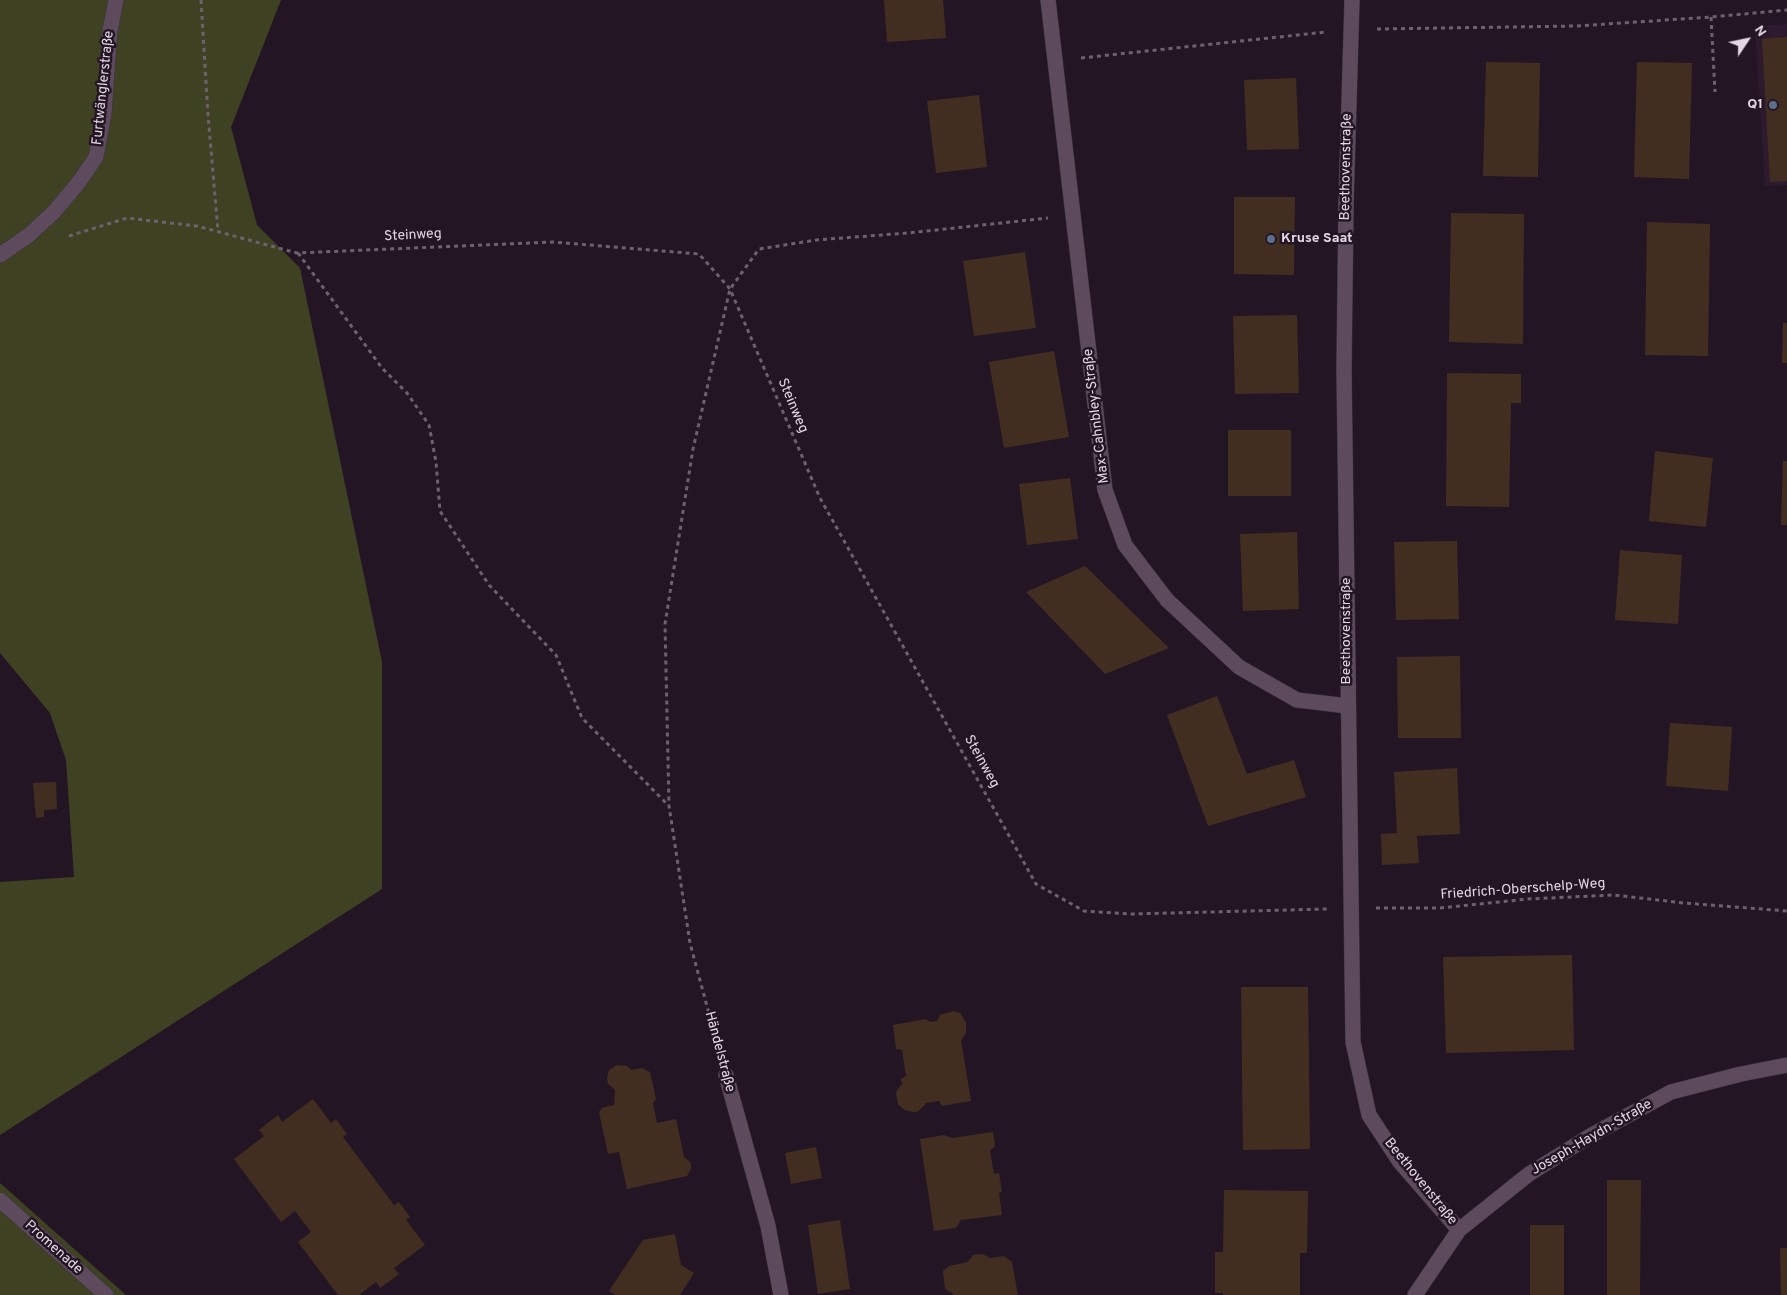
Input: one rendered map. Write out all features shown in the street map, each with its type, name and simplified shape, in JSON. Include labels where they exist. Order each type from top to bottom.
[{"type":"street","name":"Furtwänglerstraße","points":[[0,255],[29,235],[54,212],[79,182],[96,157],[104,114],[110,31],[116,0]]},
{"type":"street","name":"Max-Cahnbley-Straße","points":[[1048,0],[1105,490],[1125,545],[1167,600],[1239,667],[1297,700],[1348,706]]},
{"type":"street","name":"Beethovenstraße","points":[[1352,0],[1346,204],[1344,370],[1353,1042],[1369,1115],[1400,1162],[1459,1230]]},
{"type":"street","name":"Joseph-Haydn-Straße","points":[[1415,1295],[1459,1230],[1529,1174],[1590,1136],[1671,1092],[1741,1074],[1787,1065]]},
{"type":"street","name":"Händelstraße","points":[[726,1075],[768,1226],[781,1295]]},
{"type":"street","name":"Promenade","points":[[0,1200],[106,1295]]},
{"type":"path","points":[[201,0],[208,116],[218,231]]},
{"type":"path","points":[[1380,29],[1577,26],[1787,10]]},
{"type":"path","points":[[1710,17],[1715,92]]},
{"type":"path","points":[[1081,58],[1325,32]]},
{"type":"path","points":[[730,289],[759,249],[816,240],[908,233],[1073,215]]},
{"type":"path","name":"Steinweg","points":[[29,235],[44,243],[127,218],[198,226],[297,253],[553,242],[699,254],[730,289],[820,498],[1036,884],[1084,911],[1132,914],[1350,908]]},
{"type":"path","points":[[297,253],[382,368],[407,393],[429,425],[436,462],[440,511],[488,585],[556,655],[582,718],[669,806]]},
{"type":"path","name":"Händelstraße","points":[[726,1075],[690,943],[669,806],[665,624],[693,449],[730,289]]},
{"type":"path","name":"Friedrich-Oberschelp-Weg","points":[[1350,908],[1440,908],[1528,899],[1614,895],[1684,903],[1787,911]]},
{"type":"shaded area","name":"Q1","points":[[1787,24],[1787,185],[1765,186],[1755,26]]},
{"type":"green space","points":[[0,0],[281,0],[231,127],[257,225],[300,268],[382,662],[382,889],[0,1135],[0,882],[74,877],[66,760],[50,713],[0,653]]},
{"type":"green space","points":[[0,1183],[126,1295],[0,1295]]},
{"type":"building","points":[[884,0],[943,0],[946,38],[887,42]]},
{"type":"building","name":"Q1","points":[[1787,37],[1787,181],[1770,182],[1762,39]]},
{"type":"building","points":[[1486,62],[1540,63],[1538,177],[1483,176]]},
{"type":"building","points":[[1637,62],[1692,63],[1689,179],[1634,177]]},
{"type":"building","points":[[1296,78],[1299,149],[1247,150],[1244,80]]},
{"type":"building","points":[[979,95],[987,167],[936,173],[927,101]]},
{"type":"building","points":[[1234,197],[1295,197],[1294,275],[1234,274]]},
{"type":"building","points":[[1451,213],[1524,214],[1523,344],[1449,342]]},
{"type":"building","points":[[1647,222],[1710,224],[1708,356],[1645,355]]},
{"type":"building","points":[[1025,252],[1036,328],[974,336],[963,261]]},
{"type":"building","points":[[1297,315],[1299,393],[1235,394],[1233,316]]},
{"type":"building","points":[[1783,323],[1787,323],[1787,363],[1782,363]]},
{"type":"building","points":[[1054,351],[1069,437],[1004,448],[989,362]]},
{"type":"building","points":[[1447,373],[1521,374],[1521,403],[1511,403],[1509,507],[1446,506]]},
{"type":"building","points":[[1228,430],[1291,430],[1291,496],[1228,496]]},
{"type":"building","points":[[1655,451],[1713,458],[1706,527],[1649,521]]},
{"type":"building","points":[[1783,461],[1787,461],[1787,525],[1781,525]]},
{"type":"building","points":[[1070,478],[1078,539],[1027,545],[1019,484]]},
{"type":"building","points":[[1297,532],[1299,609],[1243,611],[1240,534]]},
{"type":"building","points":[[1457,541],[1459,619],[1396,620],[1394,542]]},
{"type":"building","points":[[1620,550],[1682,555],[1678,624],[1615,620]]},
{"type":"building","points":[[1085,566],[1169,648],[1105,674],[1026,592]]},
{"type":"building","points":[[1460,656],[1461,738],[1398,738],[1397,657]]},
{"type":"building","points":[[1217,696],[1247,774],[1294,760],[1306,797],[1208,826],[1167,715]]},
{"type":"building","points":[[1670,723],[1732,727],[1728,791],[1666,786]]},
{"type":"building","points":[[1457,768],[1460,834],[1417,836],[1419,863],[1382,865],[1381,834],[1397,833],[1394,772]]},
{"type":"building","points":[[56,782],[57,809],[44,810],[44,817],[36,818],[33,783]]},
{"type":"building","points":[[1572,955],[1574,1050],[1446,1053],[1443,957]]},
{"type":"building","points":[[1241,987],[1308,987],[1310,1149],[1243,1150]]},
{"type":"building","points":[[953,1011],[960,1013],[966,1022],[966,1033],[961,1040],[971,1101],[942,1106],[939,1101],[926,1103],[917,1112],[903,1109],[898,1104],[896,1094],[903,1083],[901,1079],[906,1076],[902,1050],[896,1049],[893,1025],[926,1019],[930,1022],[937,1021],[940,1015]]},
{"type":"building","points":[[617,1065],[627,1066],[631,1070],[642,1068],[650,1072],[656,1099],[653,1103],[657,1123],[676,1119],[684,1157],[690,1162],[691,1166],[687,1176],[627,1189],[619,1152],[608,1154],[599,1112],[602,1108],[614,1105],[615,1090],[608,1084],[607,1079],[609,1070]]},
{"type":"building","points":[[313,1099],[331,1123],[336,1119],[347,1134],[343,1137],[394,1205],[399,1202],[410,1217],[406,1220],[425,1245],[394,1268],[399,1274],[380,1288],[376,1282],[359,1295],[338,1295],[298,1242],[311,1232],[295,1211],[281,1222],[234,1159],[264,1136],[259,1130],[278,1115],[282,1122]]},
{"type":"building","points":[[993,1132],[995,1146],[990,1151],[994,1174],[999,1173],[1002,1192],[999,1193],[1002,1215],[961,1220],[956,1228],[934,1231],[920,1139],[944,1135],[952,1138]]},
{"type":"building","points":[[816,1147],[822,1178],[791,1184],[785,1153]]},
{"type":"building","points":[[1607,1180],[1641,1180],[1640,1295],[1607,1295]]},
{"type":"building","points":[[1224,1190],[1308,1191],[1307,1253],[1300,1253],[1300,1295],[1223,1295],[1223,1293],[1215,1293],[1215,1252],[1223,1252]]},
{"type":"building","points":[[840,1220],[850,1289],[818,1294],[808,1225]]},
{"type":"building","points":[[1530,1225],[1564,1225],[1564,1295],[1530,1295]]},
{"type":"building","points":[[675,1234],[681,1265],[694,1273],[680,1295],[615,1295],[609,1291],[643,1240]]},
{"type":"building","points":[[1780,1248],[1787,1248],[1787,1295],[1781,1295]]},
{"type":"building","points":[[983,1254],[990,1258],[1004,1256],[1012,1262],[1018,1295],[953,1295],[945,1289],[943,1271],[949,1266],[968,1262],[973,1255]]},
{"type":"place","name":"Q1","points":[[1773,105]]},
{"type":"place","name":"Kruse Saat","points":[[1271,239]]}]
